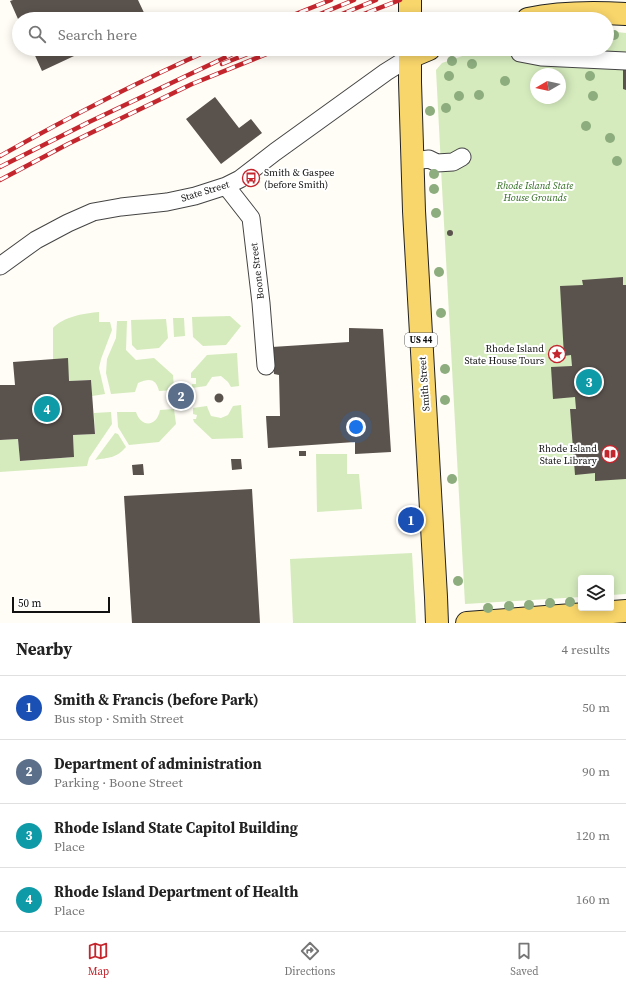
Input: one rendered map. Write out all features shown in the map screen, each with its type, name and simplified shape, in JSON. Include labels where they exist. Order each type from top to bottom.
[{"type":"main road","points":[[614,13],[626,14]]},
{"type":"main road","name":"Smith Street","points":[[415,56],[410,82],[421,160],[414,211],[423,380],[429,454],[437,623]]},
{"type":"main road","points":[[467,623],[626,611]]},
{"type":"street","name":"State Street","points":[[0,266],[36,240],[93,212],[174,201],[226,186],[240,179],[275,152],[410,56]]},
{"type":"street","points":[[536,56],[626,61]]},
{"type":"street","name":"Boone Street","points":[[226,186],[251,218],[262,308],[266,366]]},
{"type":"green space","name":"Rhode Island State House Grounds","points":[[614,32],[626,33],[626,594],[614,595],[614,575],[578,575],[578,597],[465,604],[436,70],[442,63],[462,56],[614,56]]},
{"type":"green space","points":[[99,312],[99,322],[110,322],[112,330],[99,368],[105,394],[92,396],[91,380],[69,381],[53,359],[53,328],[68,318],[87,313]]},
{"type":"green space","points":[[230,316],[241,326],[226,345],[203,346],[193,337],[192,317]]},
{"type":"green space","points":[[173,318],[184,318],[185,336],[174,337]]},
{"type":"green space","points":[[166,319],[168,338],[159,348],[137,350],[132,345],[131,320]]},
{"type":"green space","points":[[117,321],[127,321],[126,350],[136,360],[154,358],[173,375],[174,390],[159,391],[154,381],[146,380],[138,383],[135,392],[111,394],[106,373],[107,359],[116,338]]},
{"type":"green space","points":[[237,353],[239,386],[231,387],[221,376],[212,377],[206,386],[192,388],[192,384],[196,384],[196,378],[191,378],[191,373],[207,355]]},
{"type":"green space","points":[[241,405],[243,438],[212,439],[194,422],[193,419],[196,419],[197,415],[193,414],[193,408],[207,406],[211,416],[221,418],[228,415],[233,406]]},
{"type":"green space","points":[[174,409],[176,424],[159,442],[129,445],[118,427],[117,412],[136,412],[141,421],[149,423],[156,420],[160,410]]},
{"type":"green space","points":[[111,412],[112,424],[89,458],[87,466],[0,472],[0,440],[18,439],[20,461],[74,457],[73,435],[95,434],[94,413]]},
{"type":"green space","points":[[115,433],[118,434],[126,447],[115,456],[95,460]]},
{"type":"green space","points":[[316,454],[347,454],[347,474],[359,474],[362,509],[317,512]]},
{"type":"green space","points":[[412,553],[416,623],[293,623],[290,559]]},
{"type":"building","points":[[138,0],[144,12],[15,12],[10,1]]},
{"type":"building","points":[[35,56],[74,56],[42,71]]},
{"type":"building","points":[[623,69],[626,69],[626,90],[623,89]]},
{"type":"building","points":[[215,97],[239,128],[251,119],[262,133],[221,164],[186,119]]},
{"type":"building","points":[[450,230],[453,233],[450,236],[447,233]]},
{"type":"building","points":[[623,277],[623,285],[626,285],[626,479],[595,481],[595,473],[575,475],[570,409],[576,409],[575,397],[553,399],[551,367],[572,366],[571,355],[564,356],[560,286],[583,285],[582,280]]},
{"type":"building","points":[[349,328],[383,329],[391,452],[355,454],[355,442],[268,448],[266,416],[280,416],[279,375],[274,374],[272,347],[349,342]]},
{"type":"building","points":[[68,358],[69,381],[91,380],[95,434],[73,435],[74,457],[20,461],[18,439],[0,440],[0,385],[15,385],[13,362]]},
{"type":"building","points":[[217,394],[221,394],[223,398],[221,402],[217,402],[215,400],[215,396]]},
{"type":"building","points":[[299,451],[306,451],[306,456],[299,456]]},
{"type":"building","points":[[231,459],[241,459],[242,469],[232,470]]},
{"type":"building","points":[[143,464],[144,475],[133,475],[132,465]]},
{"type":"building","points":[[252,489],[260,623],[132,623],[124,496]]},
{"type":"railway","points":[[301,12],[331,0]]},
{"type":"railway","points":[[325,12],[354,0]]},
{"type":"railway","points":[[347,12],[376,0]]},
{"type":"railway","points":[[369,12],[400,0]]},
{"type":"railway","points":[[0,156],[104,100],[197,56]]},
{"type":"railway","points":[[0,167],[89,122],[228,56]]},
{"type":"railway","points":[[222,64],[242,56]]},
{"type":"railway","points":[[0,180],[68,144],[192,84],[262,56]]},
{"type":"place","name":"Smith & Gaspee (before Smith)","points":[[251,178]]},
{"type":"place","name":"Rhode Island State House Tours","points":[[557,354]]},
{"type":"place","name":"Rhode Island State Capitol Building","points":[[589,382]]},
{"type":"place","name":"Department of administration","points":[[181,396]]},
{"type":"place","name":"Rhode Island Department of Health","points":[[47,409]]},
{"type":"place","name":"Rhode Island State Library","points":[[610,454]]},
{"type":"place","name":"Smith & Francis (before Park)","points":[[411,520]]}]
